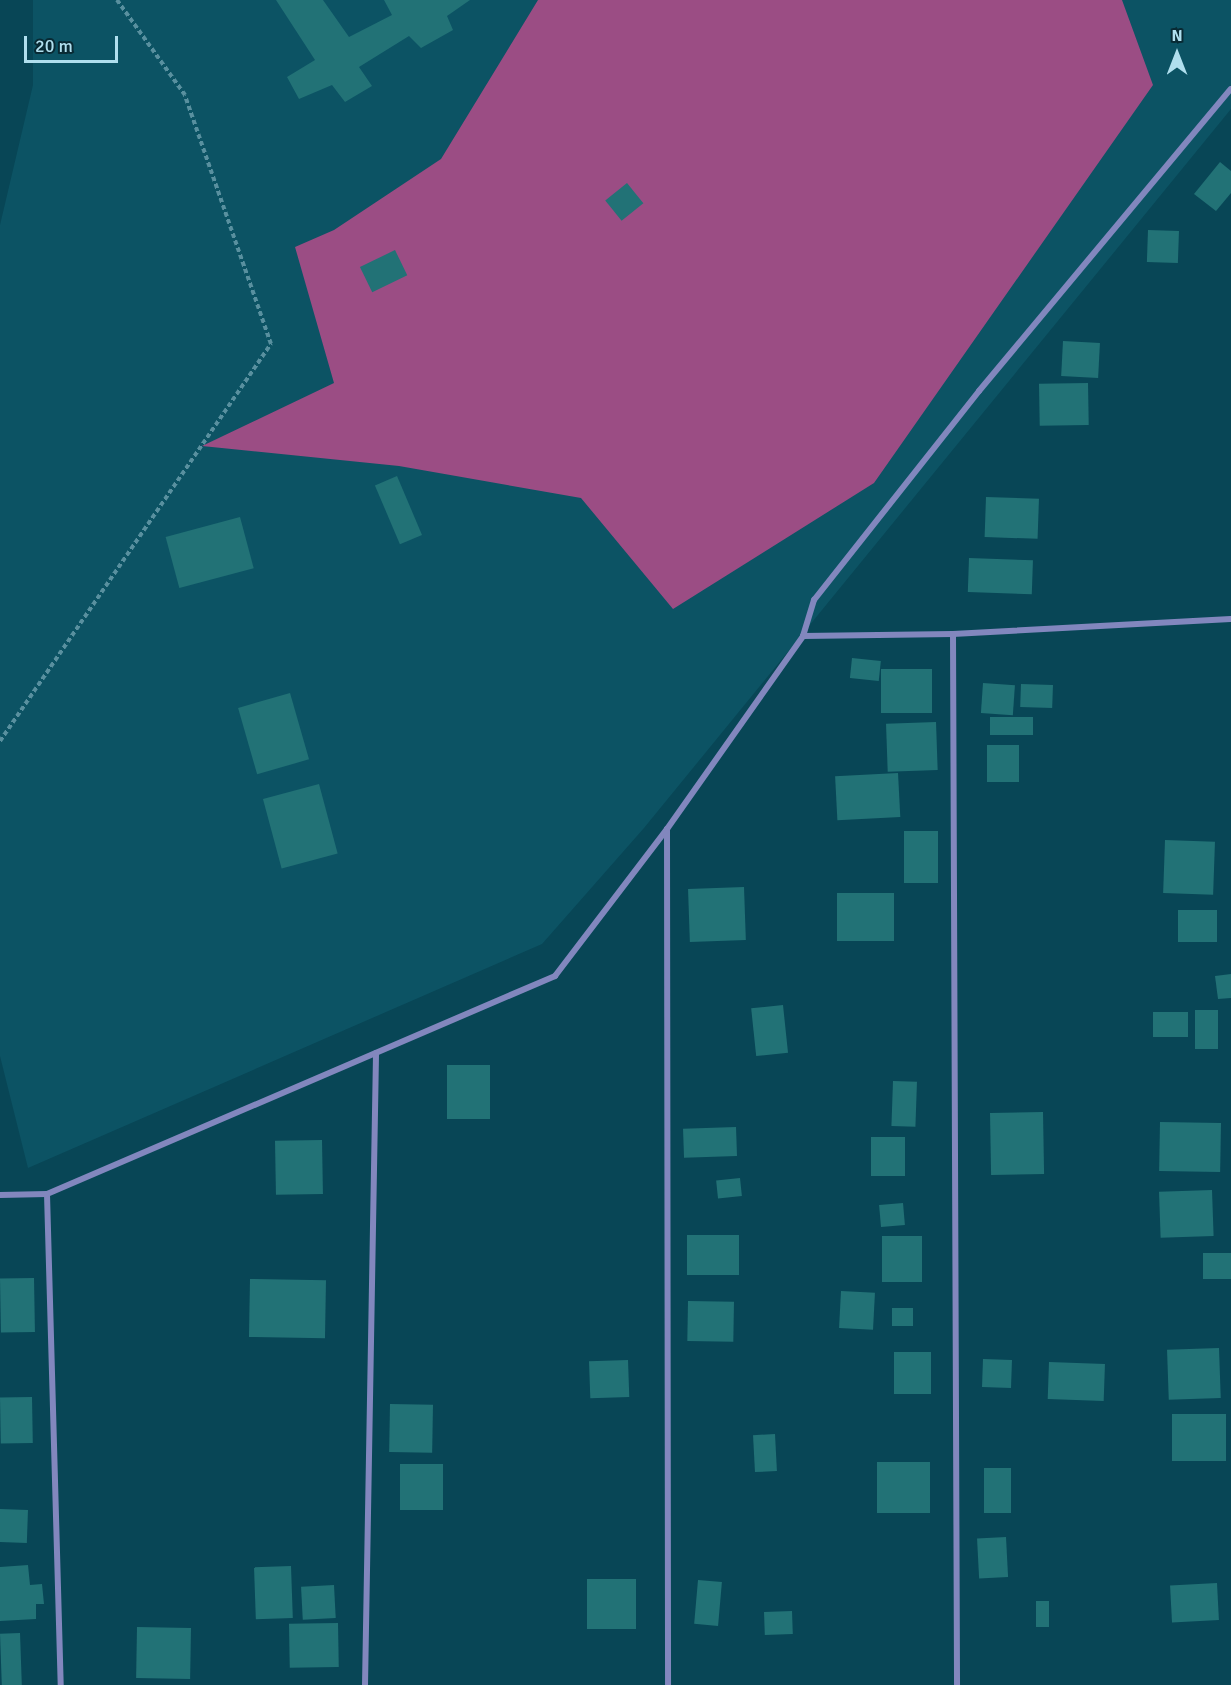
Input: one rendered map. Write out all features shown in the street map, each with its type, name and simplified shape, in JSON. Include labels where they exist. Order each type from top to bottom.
[{"type":"street","points":[[0,1195],[47,1194],[555,976],[667,829],[803,636],[814,600],[979,391],[1231,89]]},
{"type":"street","points":[[803,636],[953,634],[1231,620]]},
{"type":"street","points":[[953,634],[957,1685]]},
{"type":"street","points":[[667,829],[668,1685]]},
{"type":"street","points":[[365,1685],[376,1053]]},
{"type":"street","points":[[47,1194],[61,1685]]},
{"type":"path","points":[[0,741],[272,344],[185,95],[117,0]]},
{"type":"shaded area","points":[[33,0],[1231,0],[1231,109],[644,828],[542,944],[28,1168],[0,1056],[0,225],[33,85]]},
{"type":"shaded area","points":[[538,0],[1122,0],[1153,85],[874,483],[673,609],[581,498],[399,466],[202,446],[334,383],[295,247],[334,230],[441,159]]},
{"type":"building","points":[[276,0],[323,0],[349,37],[392,15],[384,0],[470,0],[447,16],[453,30],[421,48],[409,36],[359,67],[372,86],[345,102],[332,85],[299,99],[287,77],[315,60]]},
{"type":"building","points":[[1220,162],[1231,171],[1231,193],[1216,211],[1194,194]]},
{"type":"building","points":[[627,183],[643,203],[622,221],[605,201]]},
{"type":"building","points":[[1148,230],[1179,231],[1178,263],[1147,262]]},
{"type":"building","points":[[395,250],[407,275],[372,292],[360,267]]},
{"type":"building","points":[[1063,341],[1100,343],[1098,378],[1061,376]]},
{"type":"building","points":[[1088,383],[1089,425],[1040,426],[1039,384]]},
{"type":"building","points":[[397,476],[422,535],[400,544],[375,485]]},
{"type":"building","points":[[986,497],[1039,499],[1038,539],[985,537]]},
{"type":"building","points":[[240,517],[254,568],[179,588],[166,537]]},
{"type":"building","points":[[969,558],[1033,560],[1032,594],[968,592]]},
{"type":"building","points":[[852,658],[881,661],[879,681],[850,678]]},
{"type":"building","points":[[881,669],[932,669],[932,713],[881,713]]},
{"type":"building","points":[[983,683],[1015,685],[1013,715],[981,713]]},
{"type":"building","points":[[1021,684],[1053,685],[1052,708],[1020,707]]},
{"type":"building","points":[[290,693],[309,759],[257,774],[238,708]]},
{"type":"building","points":[[990,717],[1033,717],[1033,735],[990,735]]},
{"type":"building","points":[[936,722],[938,770],[888,772],[886,724]]},
{"type":"building","points":[[987,745],[1019,745],[1019,782],[987,782]]},
{"type":"building","points":[[898,773],[900,817],[837,820],[835,776]]},
{"type":"building","points":[[319,784],[338,854],[282,869],[263,799]]},
{"type":"building","points":[[904,831],[938,831],[938,883],[904,883]]},
{"type":"building","points":[[1165,840],[1215,842],[1213,895],[1163,893]]},
{"type":"building","points":[[744,887],[746,940],[690,942],[688,889]]},
{"type":"building","points":[[837,893],[894,893],[894,941],[837,941]]},
{"type":"building","points":[[1178,910],[1217,910],[1217,942],[1178,942]]},
{"type":"building","points":[[1231,974],[1231,998],[1218,999],[1215,976]]},
{"type":"building","points":[[783,1005],[788,1053],[756,1056],[751,1008]]},
{"type":"building","points":[[1195,1010],[1218,1010],[1218,1049],[1195,1049]]},
{"type":"building","points":[[1153,1012],[1188,1012],[1188,1037],[1153,1037]]},
{"type":"building","points":[[447,1065],[490,1065],[490,1119],[447,1119]]},
{"type":"building","points":[[893,1081],[917,1082],[915,1127],[891,1126]]},
{"type":"building","points":[[1043,1112],[1044,1174],[991,1175],[990,1113]]},
{"type":"building","points":[[1160,1122],[1221,1123],[1220,1172],[1159,1171]]},
{"type":"building","points":[[736,1127],[737,1156],[684,1158],[683,1129]]},
{"type":"building","points":[[871,1137],[905,1137],[905,1176],[871,1176]]},
{"type":"building","points":[[322,1140],[323,1194],[276,1195],[275,1141]]},
{"type":"building","points":[[740,1178],[742,1196],[718,1198],[716,1181]]},
{"type":"building","points":[[1212,1190],[1214,1236],[1161,1238],[1159,1192]]},
{"type":"building","points":[[903,1203],[905,1225],[881,1227],[879,1205]]},
{"type":"building","points":[[687,1235],[739,1235],[739,1275],[687,1275]]},
{"type":"building","points":[[882,1236],[922,1236],[922,1282],[882,1282]]},
{"type":"building","points":[[1203,1253],[1231,1253],[1231,1279],[1203,1279]]},
{"type":"building","points":[[34,1278],[35,1332],[1,1333],[0,1279]]},
{"type":"building","points":[[250,1279],[326,1280],[325,1338],[249,1337]]},
{"type":"building","points":[[841,1291],[875,1293],[873,1330],[839,1328]]},
{"type":"building","points":[[688,1301],[734,1302],[733,1342],[687,1341]]},
{"type":"building","points":[[892,1308],[913,1308],[913,1326],[892,1326]]},
{"type":"building","points":[[1219,1348],[1221,1398],[1169,1400],[1167,1350]]},
{"type":"building","points":[[894,1352],[931,1352],[931,1394],[894,1394]]},
{"type":"building","points":[[983,1359],[1012,1360],[1011,1388],[982,1387]]},
{"type":"building","points":[[628,1360],[629,1397],[590,1398],[589,1361]]},
{"type":"building","points":[[1049,1362],[1105,1364],[1104,1401],[1048,1399]]},
{"type":"building","points":[[32,1397],[33,1443],[1,1444],[0,1398]]},
{"type":"building","points":[[390,1404],[433,1405],[432,1453],[389,1452]]},
{"type":"building","points":[[1172,1414],[1226,1414],[1226,1461],[1172,1461]]},
{"type":"building","points":[[775,1434],[777,1471],[755,1472],[753,1435]]},
{"type":"building","points":[[877,1462],[930,1462],[930,1513],[877,1513]]},
{"type":"building","points":[[400,1464],[443,1464],[443,1510],[400,1510]]},
{"type":"building","points":[[984,1468],[1011,1468],[1011,1513],[984,1513]]},
{"type":"building","points":[[0,1509],[28,1510],[27,1543],[0,1542]]},
{"type":"building","points":[[1006,1537],[1008,1577],[979,1578],[977,1539]]},
{"type":"building","points":[[28,1565],[30,1585],[42,1584],[44,1604],[36,1604],[36,1619],[0,1621],[0,1567]]},
{"type":"building","points":[[291,1566],[293,1618],[256,1619],[254,1567]]},
{"type":"building","points":[[587,1579],[636,1579],[636,1629],[587,1629]]},
{"type":"building","points":[[698,1580],[722,1582],[718,1626],[694,1624]]},
{"type":"building","points":[[1217,1583],[1219,1620],[1172,1622],[1170,1585]]},
{"type":"building","points":[[334,1585],[336,1618],[303,1620],[301,1587]]},
{"type":"building","points":[[1036,1601],[1049,1601],[1049,1627],[1036,1627]]},
{"type":"building","points":[[792,1611],[793,1634],[765,1635],[764,1612]]},
{"type":"building","points":[[338,1623],[339,1667],[290,1668],[289,1624]]},
{"type":"building","points":[[137,1627],[191,1628],[190,1679],[136,1678]]},
{"type":"building","points":[[20,1633],[22,1685],[2,1685],[0,1634]]}]
